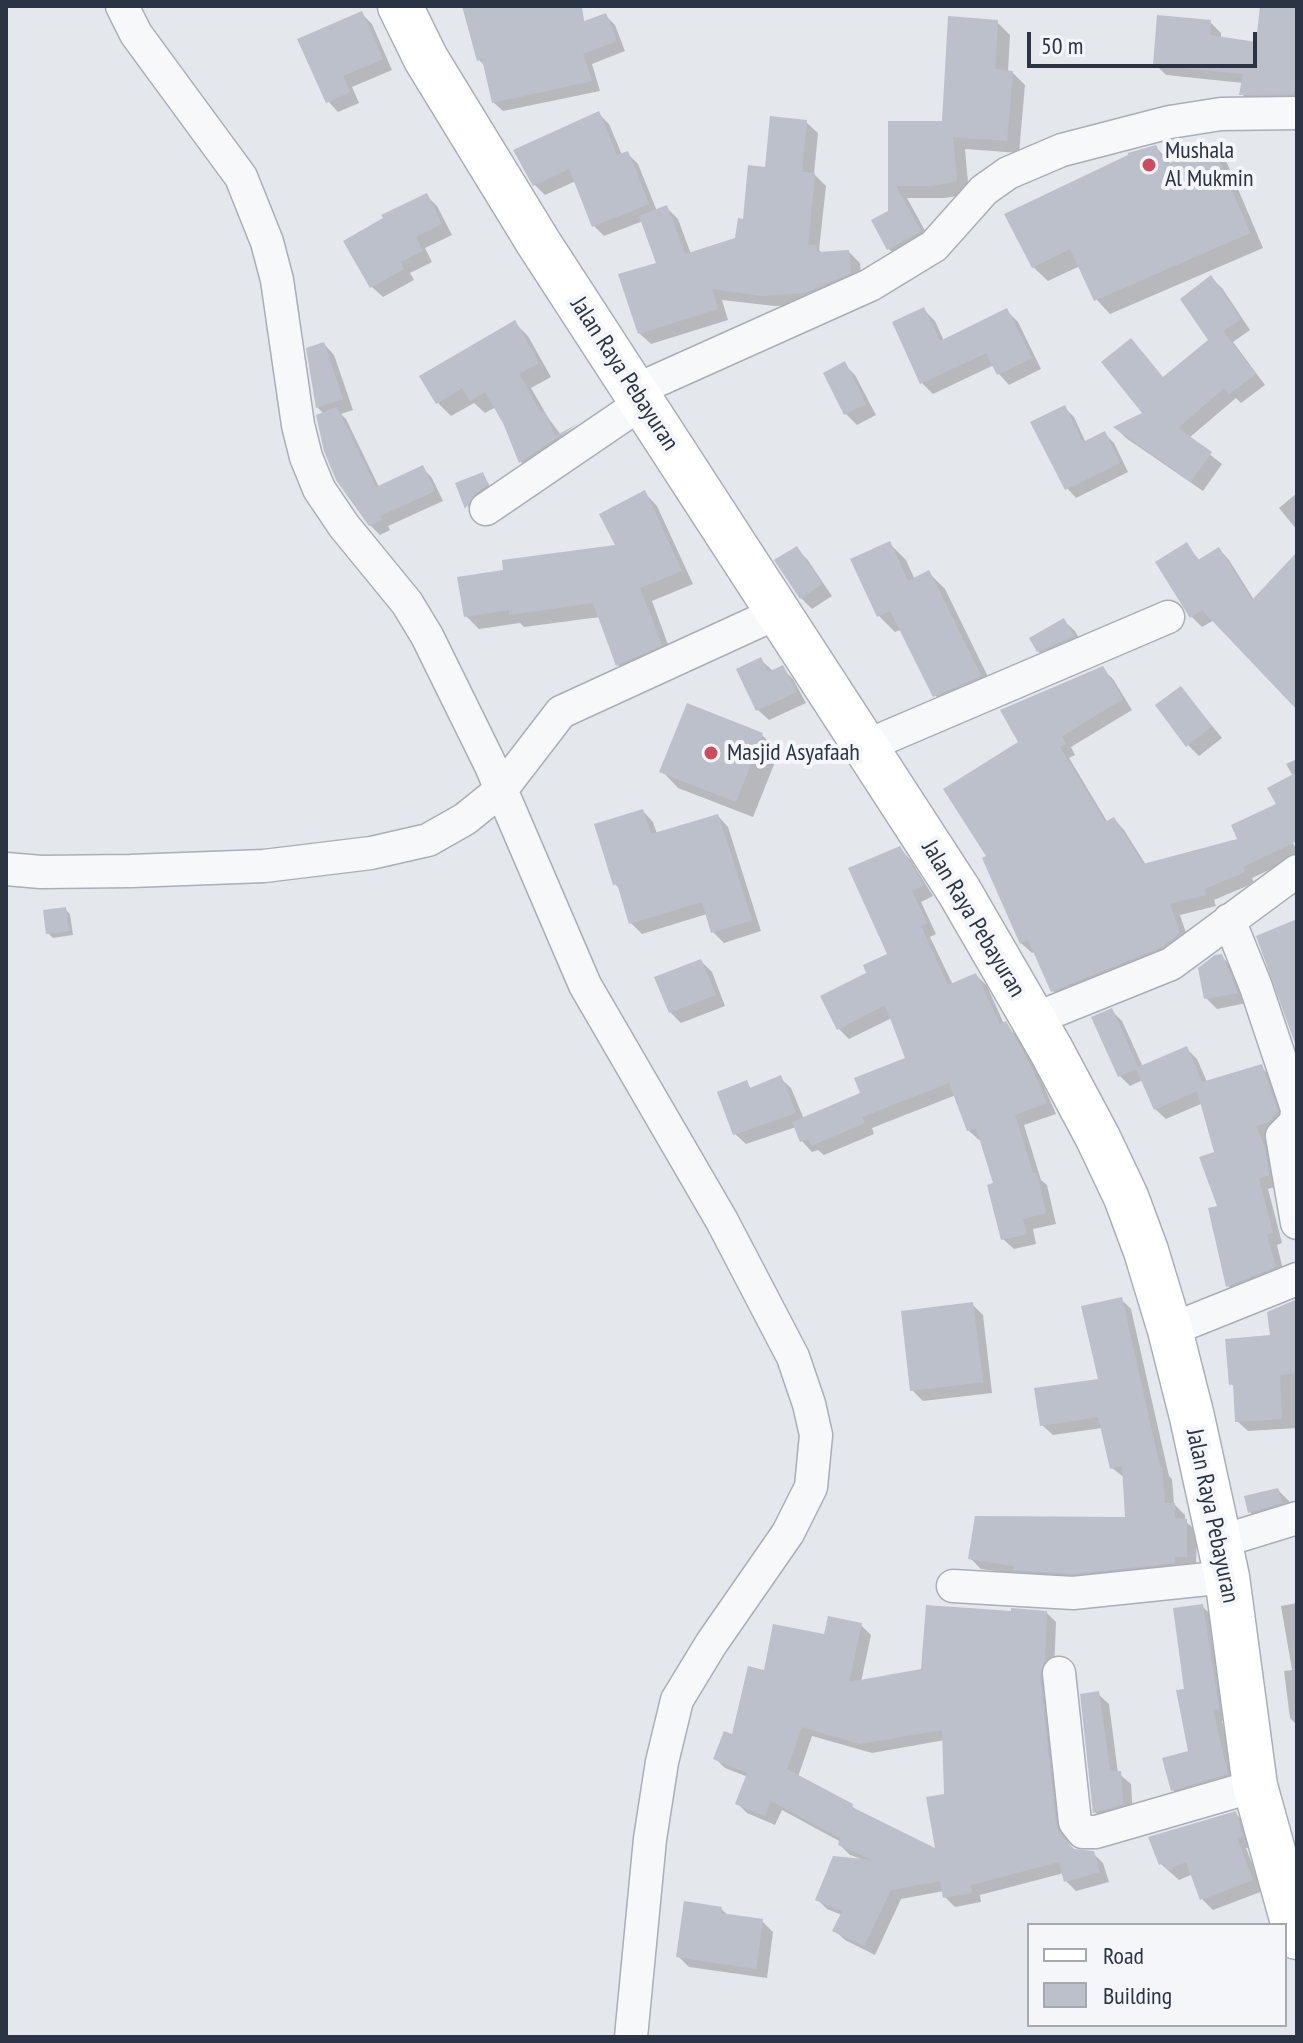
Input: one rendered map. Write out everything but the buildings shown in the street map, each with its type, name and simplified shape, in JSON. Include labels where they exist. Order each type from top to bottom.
[{"type":"main road","name":"Jalan Raya Pebayuran","points":[[400,6],[426,59],[538,242],[959,891],[1098,1138],[1126,1197],[1170,1330],[1223,1559],[1255,1786],[1297,1937]]},
{"type":"street","points":[[122,6],[136,34],[233,166],[246,190],[267,242],[277,280],[298,425],[319,489],[344,526],[407,603],[449,681],[496,778],[585,985],[722,1221],[793,1357],[809,1404],[816,1435],[811,1487],[788,1533],[711,1644],[677,1700],[662,1762],[650,1839],[631,2037]]},
{"type":"street","points":[[486,509],[639,396],[870,285],[934,246],[984,190],[1008,173],[1062,150],[1170,122],[1221,114],[1297,113]]},
{"type":"street","points":[[6,869],[41,872],[131,871],[264,866],[371,853],[428,840],[465,819],[496,778],[561,712],[779,612]]},
{"type":"street","points":[[866,746],[1168,617]]},
{"type":"street","points":[[1032,1020],[1171,964],[1297,871]]},
{"type":"street","points":[[1229,920],[1256,987],[1297,1109],[1296,1122],[1282,1136],[1297,1223]]},
{"type":"street","points":[[1170,1330],[1297,1279]]},
{"type":"street","points":[[953,1586],[1073,1593],[1223,1559],[1297,1518]]},
{"type":"street","points":[[1059,1673],[1075,1822],[1083,1832],[1096,1832],[1255,1786]]},
{"type":"place","name":"Mushala Al Mukmin","points":[[1149,165]]},
{"type":"place","name":"Masjid Asyafaah","points":[[711,753]]}]
